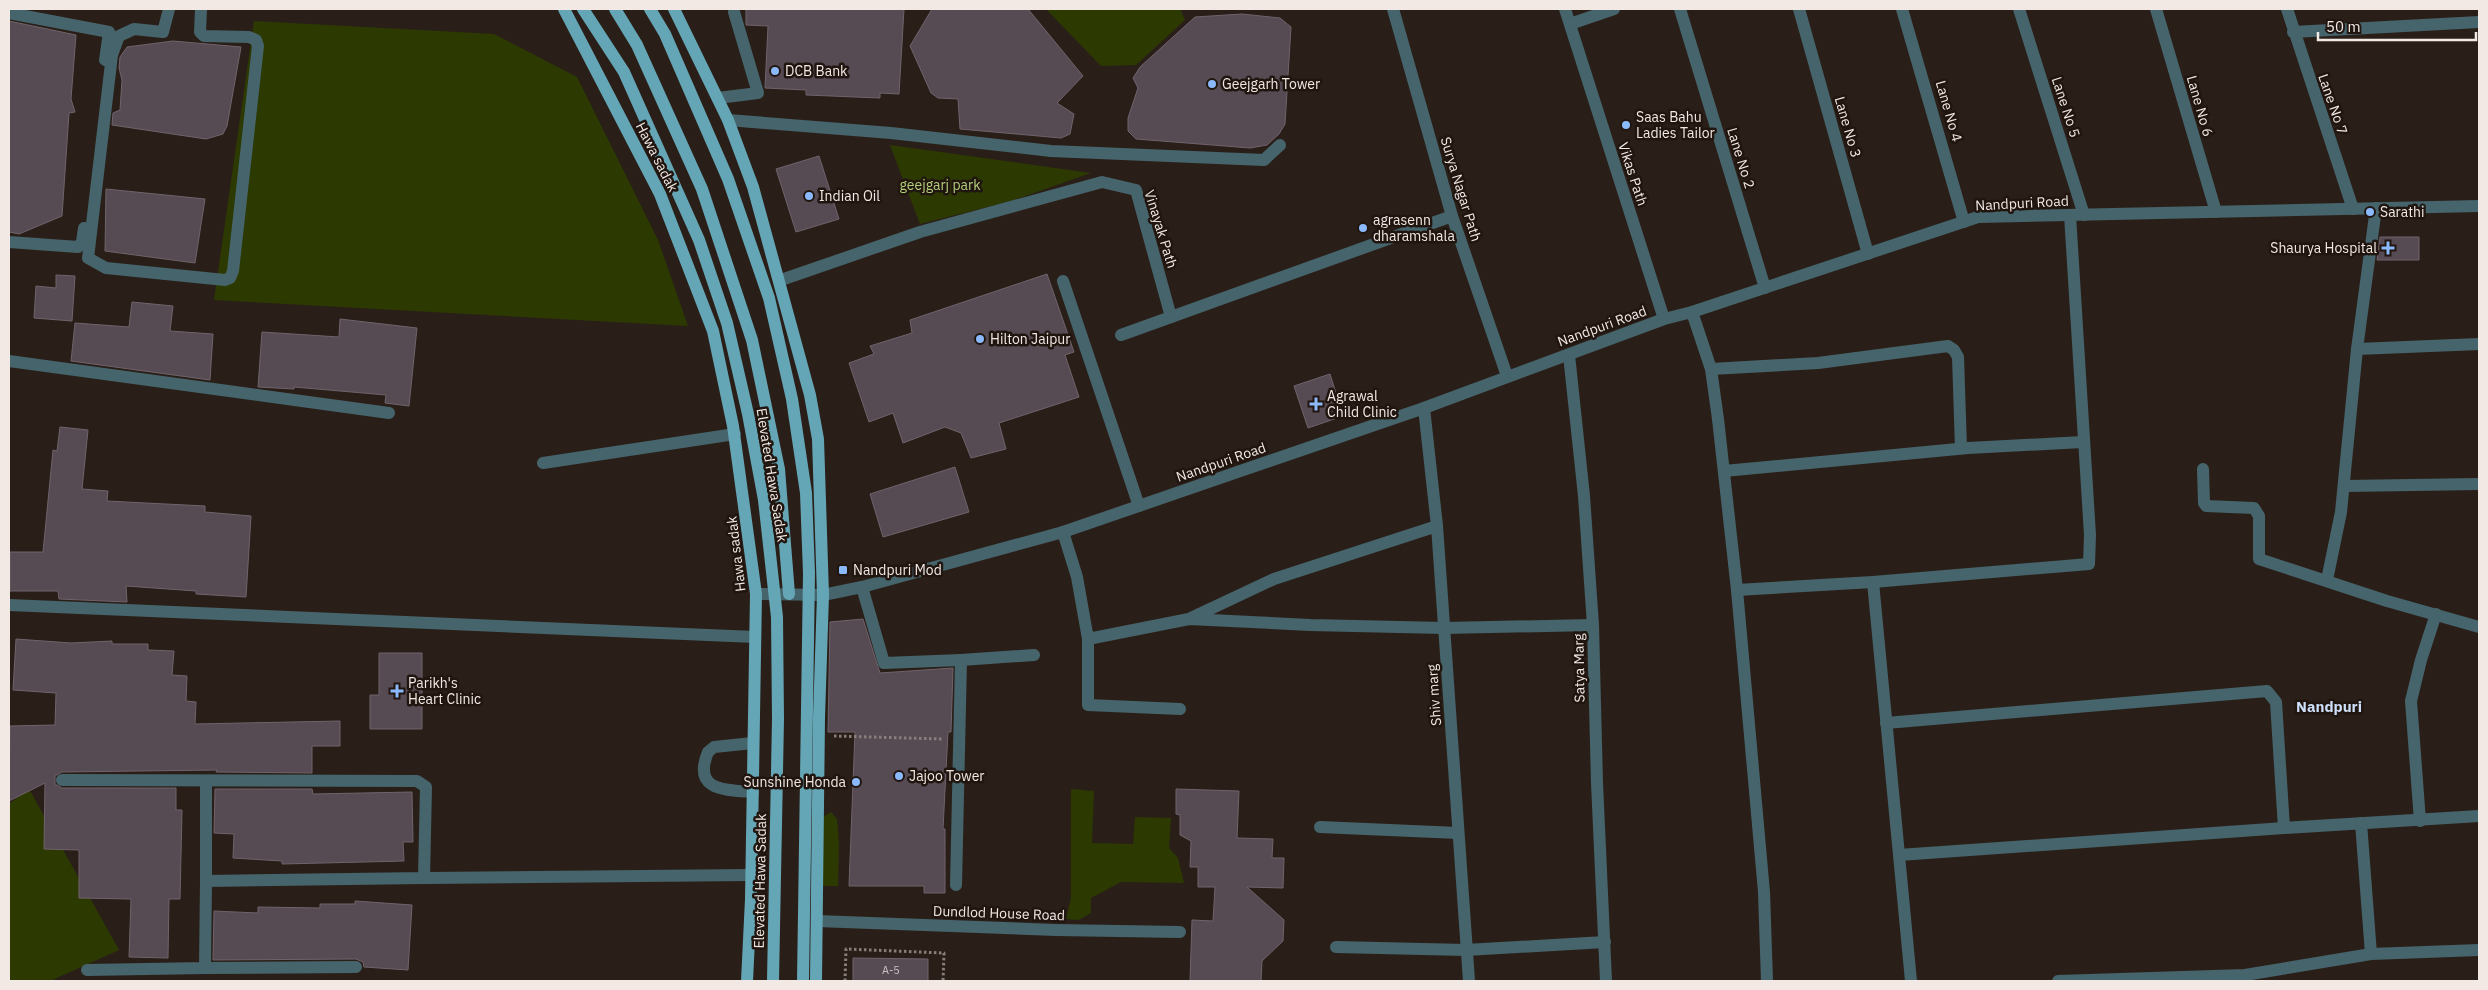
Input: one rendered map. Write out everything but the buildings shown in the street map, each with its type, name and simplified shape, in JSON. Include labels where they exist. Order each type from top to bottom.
[{"type":"main road","name":"Hawa sadak","points":[[563,9],[660,194],[713,331],[735,434],[756,594],[751,875],[746,981]]},
{"type":"main road","name":"Elevated Hawa Sadak","points":[[583,9],[624,72],[700,240],[727,323],[748,414],[764,500],[776,616],[776,807],[773,981]]},
{"type":"main road","points":[[615,9],[637,45],[702,189],[752,340],[779,469],[789,594]]},
{"type":"main road","name":"Elevated Hawa Sadak","points":[[650,9],[665,34],[728,179],[769,298],[792,399],[806,494],[809,573],[803,981]]},
{"type":"main road","points":[[674,9],[728,120],[753,187],[781,280],[810,395],[818,439],[823,595],[816,981]]},
{"type":"street","points":[[169,9],[163,32],[134,29],[119,36],[112,55],[88,258],[106,268],[225,280],[230,278],[233,271],[258,46],[256,40],[249,37],[204,36],[200,32],[201,9]]},
{"type":"street","name":"Surya Nagar Path","points":[[1393,9],[1452,216],[1507,376]]},
{"type":"street","name":"Vikas Path","points":[[1565,9],[1664,319]]},
{"type":"street","points":[[1570,24],[1614,9]]},
{"type":"street","name":"Lane No 2","points":[[1680,9],[1765,288]]},
{"type":"street","name":"Lane No 3","points":[[1799,9],[1868,254]]},
{"type":"street","name":"Lane No 4","points":[[1902,9],[1964,222]]},
{"type":"street","name":"Lane No 5","points":[[2019,9],[2084,215]]},
{"type":"street","name":"Lane No 6","points":[[2156,9],[2216,212]]},
{"type":"street","name":"Lane No 7","points":[[2287,9],[2293,32],[2353,209]]},
{"type":"street","points":[[718,98],[758,93],[734,12]]},
{"type":"street","points":[[9,13],[109,32],[82,242],[78,247],[71,248],[9,242]]},
{"type":"street","points":[[2293,32],[2479,22]]},
{"type":"street","points":[[728,120],[891,134],[1051,151],[1264,160],[1280,145]]},
{"type":"street","name":"Vinayak Path","points":[[781,280],[920,232],[1102,182],[1136,190],[1171,317]]},
{"type":"street","name":"Nandpuri Road","points":[[756,594],[823,595],[862,587],[1063,532],[1424,408],[1664,319],[1692,312],[1978,217],[2479,206]]},
{"type":"street","points":[[2327,580],[2341,512],[2357,349],[2376,208]]},
{"type":"street","points":[[1737,590],[1873,582],[2089,564],[2090,535],[2070,215]]},
{"type":"street","points":[[1120,335],[1452,216]]},
{"type":"street","points":[[1063,281],[1139,506]]},
{"type":"street","points":[[1692,312],[1711,369],[1724,471],[1737,590],[1764,892],[1767,981]]},
{"type":"street","points":[[2357,349],[2479,344]]},
{"type":"street","points":[[1711,369],[1818,363],[1948,346],[1954,350],[1958,357],[1960,448]]},
{"type":"street","name":"Satya Marg","points":[[1569,355],[1584,496],[1593,625],[1596,783],[1606,981]]},
{"type":"street","points":[[9,361],[389,413]]},
{"type":"street","name":"Shiv marg","points":[[1424,408],[1444,628],[1468,981]]},
{"type":"street","points":[[542,463],[735,434]]},
{"type":"street","points":[[1724,471],[1960,448],[2083,442]]},
{"type":"street","points":[[2203,469],[2204,503],[2206,506],[2254,508],[2259,516],[2259,559],[2298,573],[2479,626]]},
{"type":"street","points":[[2344,486],[2479,484]]},
{"type":"street","points":[[1088,639],[1189,619],[1274,579],[1436,526]]},
{"type":"street","points":[[1063,532],[1077,577],[1088,639],[1088,706],[1180,709]]},
{"type":"street","points":[[1873,582],[1911,981]]},
{"type":"street","points":[[862,587],[884,663],[1034,655]]},
{"type":"street","points":[[9,605],[755,637]]},
{"type":"street","points":[[2420,821],[2411,701],[2421,660],[2436,614]]},
{"type":"street","points":[[1189,619],[1310,625],[1444,628],[1593,625]]},
{"type":"street","points":[[956,885],[961,660]]},
{"type":"street","points":[[1886,723],[2267,691],[2276,702],[2284,828]]},
{"type":"street","points":[[753,742],[714,747],[708,752],[706,766],[707,781],[712,787],[753,792]]},
{"type":"street","points":[[62,780],[407,781],[422,783],[426,792],[424,878]]},
{"type":"street","points":[[205,968],[206,781]]},
{"type":"street","points":[[1899,855],[2479,816]]},
{"type":"street","points":[[2361,823],[2371,954]]},
{"type":"street","points":[[1320,827],[1458,833]]},
{"type":"street","points":[[206,881],[751,875]]},
{"type":"street","name":"Dundlod House Road","points":[[817,921],[1056,930],[1180,932]]},
{"type":"street","points":[[1336,947],[1466,950],[1605,942]]},
{"type":"street","points":[[2058,981],[2245,975],[2371,954],[2479,950]]},
{"type":"street","points":[[87,970],[356,967]]},
{"type":"path","points":[[819,736],[945,739]]},
{"type":"path","points":[[845,981],[846,949],[944,953],[943,981]]},
{"type":"green space","points":[[1046,9],[1180,9],[1185,20],[1136,65],[1101,66]]},
{"type":"green space","points":[[254,21],[494,34],[577,77],[658,240],[688,326],[214,300]]},
{"type":"green space","name":"geejgarj park","points":[[890,145],[1091,173],[1011,201],[920,224]]},
{"type":"green space","points":[[29,789],[119,950],[50,981],[9,981],[9,804]]},
{"type":"green space","points":[[1071,789],[1094,791],[1092,843],[1133,844],[1135,817],[1171,818],[1169,848],[1178,858],[1184,883],[1121,882],[1091,898],[1091,913],[1079,920],[1066,919],[1071,898]]},
{"type":"green space","points":[[831,812],[837,819],[839,843],[838,886],[822,886],[823,817]]},
{"type":"place","name":"DCB Bank","points":[[775,71]]},
{"type":"place","name":"Geejgarh Tower","points":[[1212,84]]},
{"type":"place","name":"Saas Bahu Ladies Tailor","points":[[1626,125]]},
{"type":"place","name":"Indian Oil","points":[[809,196]]},
{"type":"place","name":"Sarathi","points":[[2370,212]]},
{"type":"place","name":"agrasenn dharamshala","points":[[1363,228]]},
{"type":"place","name":"Shaurya Hospital","points":[[2388,248]]},
{"type":"place","name":"Hilton Jaipur","points":[[980,339]]},
{"type":"place","name":"Agrawal Child Clinic","points":[[1316,404]]},
{"type":"place","name":"Nandpuri Mod","points":[[843,570]]},
{"type":"place","name":"Parikh's Heart Clinic","points":[[397,691]]},
{"type":"place","name":"Jajoo Tower","points":[[899,776]]},
{"type":"place","name":"Sunshine Honda","points":[[856,782]]},
{"type":"district","name":"Nandpuri","points":[[2329,706]]}]
